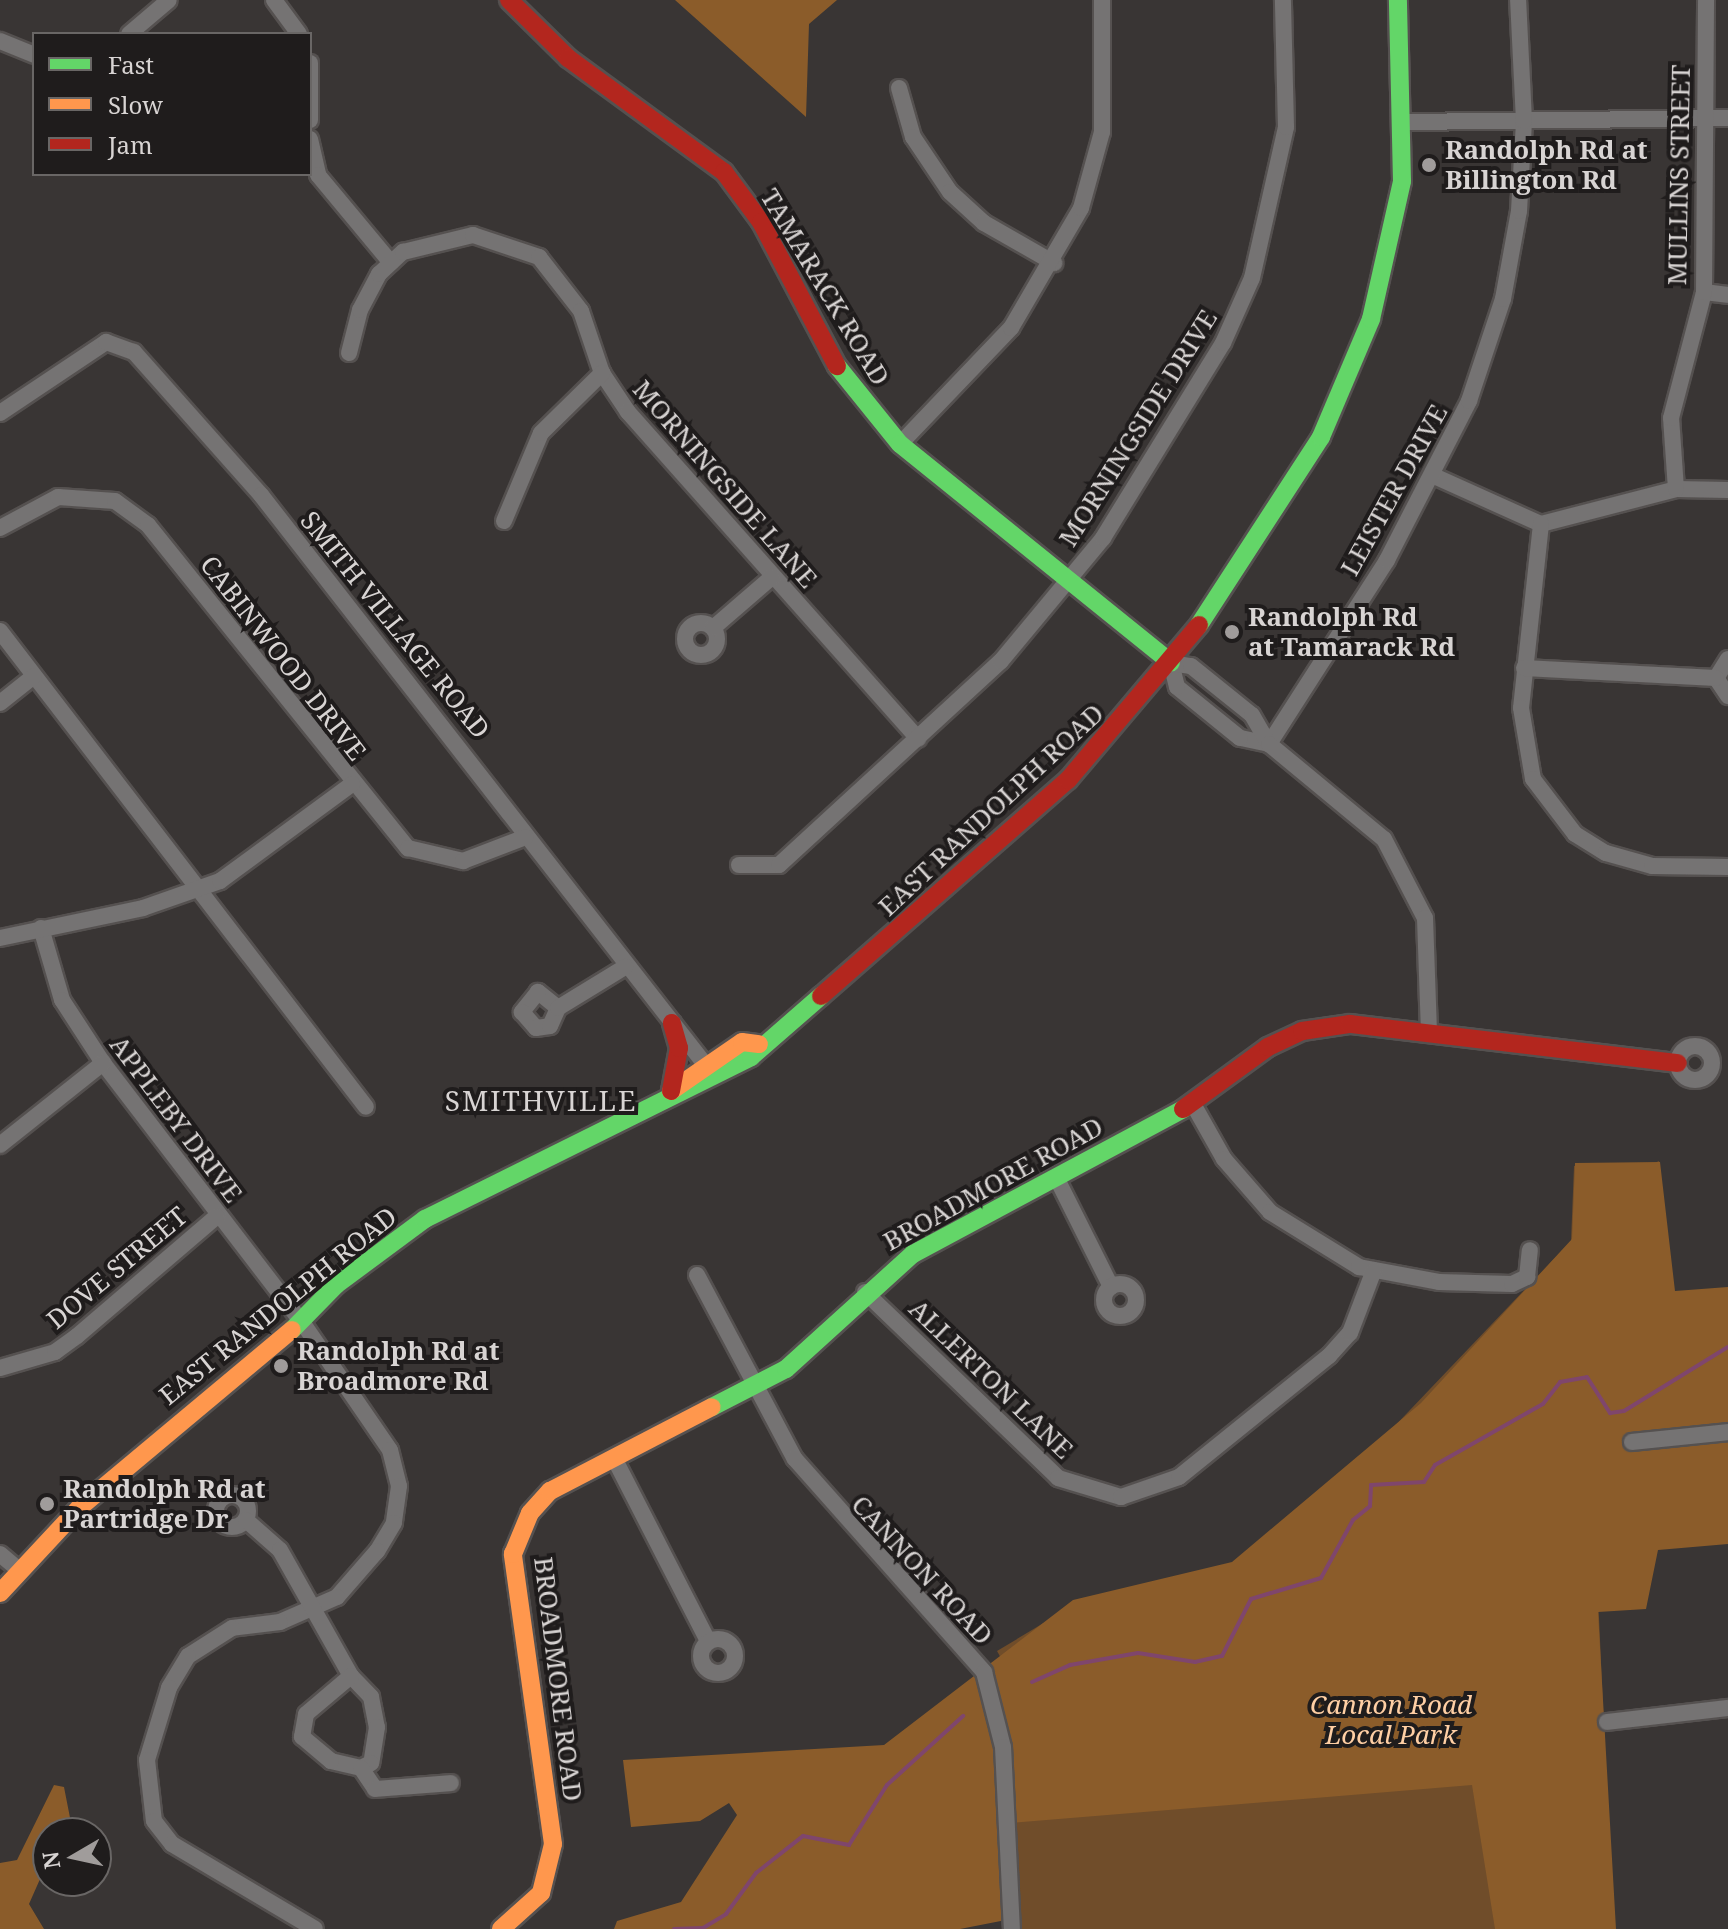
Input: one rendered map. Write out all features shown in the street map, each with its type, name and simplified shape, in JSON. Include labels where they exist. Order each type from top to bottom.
[{"type":"street","points":[[131,32],[169,0]]},
{"type":"street","points":[[274,0],[298,32]]},
{"type":"street","name":"TAMARACK ROAD","points":[[509,0],[568,58],[724,172],[761,222],[837,367],[900,444],[1171,663],[1191,666],[1252,715],[1269,744],[1352,807],[1412,883],[1431,951],[1429,1034]]},
{"type":"street","points":[[900,444],[1011,328],[1054,263],[1081,208],[1102,132],[1102,0]]},
{"type":"street","name":"MORNINGSIDE DRIVE","points":[[739,865],[779,865],[1001,661],[1069,582],[1223,343],[1252,278],[1286,127],[1283,0]]},
{"type":"street","name":"EAST RANDOLPH ROAD","points":[[671,1091],[708,1082],[751,1057],[759,1044],[833,991],[1068,780],[1171,663],[1280,504],[1346,384],[1389,256],[1406,122],[1398,0]]},
{"type":"street","name":"LEISTER DRIVE","points":[[1269,744],[1434,476],[1469,401],[1503,299],[1519,211],[1524,121],[1518,0]]},
{"type":"street","name":"MULLINS STREET","points":[[1676,489],[1671,418],[1704,292],[1706,0]]},
{"type":"street","points":[[0,41],[32,54]]},
{"type":"street","points":[[899,88],[913,137],[950,192],[984,223],[1054,263]]},
{"type":"street","points":[[1406,122],[1728,118]]},
{"type":"street","points":[[312,148],[318,175],[391,263]]},
{"type":"street","name":"MORNINGSIDE LANE","points":[[349,353],[360,310],[391,263],[437,239],[473,235],[510,242],[562,278],[602,373],[772,577],[918,739]]},
{"type":"street","points":[[1704,292],[1728,295]]},
{"type":"street","name":"SMITH VILLAGE ROAD","points":[[0,413],[106,342],[134,352],[261,495],[625,967],[704,1063]]},
{"type":"street","points":[[504,521],[541,433],[602,373]]},
{"type":"street","points":[[1434,476],[1541,524],[1676,489],[1728,490]]},
{"type":"street","name":"CABINWOOD DRIVE","points":[[0,528],[58,497],[90,495],[115,501],[148,525],[352,784],[408,848],[439,860],[487,858],[526,837]]},
{"type":"street","points":[[1541,524],[1524,668],[1526,756],[1547,801],[1575,834],[1652,866],[1728,867]]},
{"type":"street","points":[[713,628],[772,577]]},
{"type":"street","points":[[0,631],[202,888],[366,1107]]},
{"type":"street","points":[[1716,678],[1728,659]]},
{"type":"street","name":"TAMARACK ROAD","points":[[1171,663],[1177,687],[1240,738],[1269,744]]},
{"type":"street","points":[[1524,668],[1716,678]]},
{"type":"street","points":[[0,703],[34,676]]},
{"type":"street","points":[[1716,678],[1728,696]]},
{"type":"street","points":[[0,938],[202,888],[268,853],[352,784]]},
{"type":"street","name":"APPLEBY DRIVE","points":[[41,928],[62,1000],[103,1063],[217,1216],[302,1322]]},
{"type":"street","points":[[558,1008],[625,967]]},
{"type":"street","points":[[671,1091],[679,1048],[672,1023]]},
{"type":"street","name":"BROADMORE ROAD","points":[[501,1929],[541,1893],[553,1844],[513,1554],[530,1513],[550,1491],[808,1353],[865,1292],[913,1254],[1193,1104],[1268,1047],[1302,1031],[1350,1024],[1678,1063]]},
{"type":"street","name":"EAST RANDOLPH ROAD","points":[[0,1593],[80,1507],[302,1322],[336,1285],[425,1219],[671,1091],[704,1063],[742,1042],[759,1044]]},
{"type":"street","points":[[0,1145],[103,1063]]},
{"type":"street","points":[[1193,1104],[1224,1159],[1270,1212],[1312,1242],[1374,1270],[1439,1282],[1512,1284],[1527,1277],[1530,1250]]},
{"type":"street","points":[[1057,1179],[1111,1287]]},
{"type":"street","name":"DOVE STREET","points":[[0,1368],[66,1344],[217,1216]]},
{"type":"street","name":"ALLERTON LANE","points":[[865,1292],[1058,1478],[1121,1497],[1179,1477],[1329,1356],[1350,1333],[1374,1270]]},
{"type":"street","name":"CANNON ROAD","points":[[697,1275],[753,1384],[832,1508],[948,1624],[984,1672],[1003,1747],[1012,1929]]},
{"type":"street","points":[[302,1322],[390,1450],[399,1486],[394,1523],[377,1551],[337,1597],[317,1608],[232,1628],[188,1656],[165,1703],[146,1790],[154,1821],[172,1844],[315,1929]]},
{"type":"street","points":[[1632,1442],[1728,1432]]},
{"type":"street","points":[[614,1458],[708,1641]]},
{"type":"street","points":[[246,1520],[280,1550],[317,1608],[351,1676],[371,1697],[377,1727],[371,1763],[361,1768],[331,1761],[302,1737],[306,1714],[351,1676]]},
{"type":"street","points":[[0,1554],[19,1570]]},
{"type":"street","points":[[1607,1722],[1728,1708]]},
{"type":"street","points":[[361,1768],[375,1789],[451,1783]]},
{"type":"green space","points":[[675,0],[837,0],[809,24],[806,117]]},
{"type":"green space","name":"Cannon Road Local Park","points":[[1659,1161],[1673,1293],[1591,1439],[1613,1929],[1014,1929],[1007,1830],[1027,1810],[1007,1669],[997,1651],[1077,1603],[1190,1588],[1288,1538],[1571,1241],[1574,1166],[1639,1170]]},
{"type":"green space","name":"Cannon Road Local Park","points":[[1660,1162],[1675,1291],[1728,1287],[1728,1544],[1658,1550],[1646,1609],[1598,1612],[1616,1929],[1495,1929],[1472,1785],[1011,1823],[1011,1919],[960,1929],[614,1929],[617,1921],[681,1902],[737,1815],[729,1803],[700,1821],[631,1827],[623,1760],[884,1745],[1073,1600],[1232,1562],[1421,1403],[1572,1239],[1575,1163]]},
{"type":"green space","points":[[54,1785],[64,1787],[70,1817],[38,1817]]},
{"type":"green space","points":[[32,1830],[32,1897],[29,1904],[44,1929],[0,1929],[0,1863],[17,1860]]},
{"type":"waterway","points":[[1032,1682],[1070,1665],[1138,1653],[1195,1662],[1222,1656],[1251,1599],[1321,1578],[1353,1520],[1370,1506],[1371,1485],[1424,1482],[1435,1465],[1543,1404],[1560,1382],[1587,1377],[1610,1413],[1624,1411],[1728,1347]]},
{"type":"waterway","points":[[674,1929],[703,1928],[726,1914],[756,1873],[803,1836],[849,1845],[887,1785],[963,1716]]},
{"type":"traffic: fast","points":[[1199,625],[1321,437],[1371,319],[1402,181],[1398,0]]},
{"type":"traffic: fast","points":[[837,366],[900,444],[1171,663]]},
{"type":"traffic: fast","points":[[292,1330],[336,1285],[425,1219],[751,1057],[821,996]]},
{"type":"traffic: fast","points":[[712,1407],[786,1369],[913,1254],[1183,1109]]},
{"type":"traffic: slow","points":[[671,1091],[742,1042],[759,1044]]},
{"type":"traffic: slow","points":[[0,1593],[80,1507],[292,1330]]},
{"type":"traffic: slow","points":[[501,1929],[541,1893],[553,1844],[513,1554],[530,1513],[550,1491],[712,1407]]},
{"type":"traffic: jam","points":[[509,0],[568,58],[724,172],[761,222],[837,366]]},
{"type":"traffic: jam","points":[[821,996],[1068,780],[1199,625]]},
{"type":"traffic: jam","points":[[671,1091],[679,1048],[672,1023]]},
{"type":"traffic: jam","points":[[1183,1109],[1268,1047],[1302,1031],[1350,1024],[1678,1063]]},
{"type":"place","name":"Randolph Rd at Billington Rd","points":[[1429,165]]},
{"type":"place","name":"Randolph Rd at Tamarack Rd","points":[[1232,632]]},
{"type":"place","name":"Randolph Rd at Broadmore Rd","points":[[281,1366]]},
{"type":"place","name":"Randolph Rd at Partridge Dr","points":[[47,1504]]},
{"type":"district","name":"SMITHVILLE","points":[[541,1100]]}]
